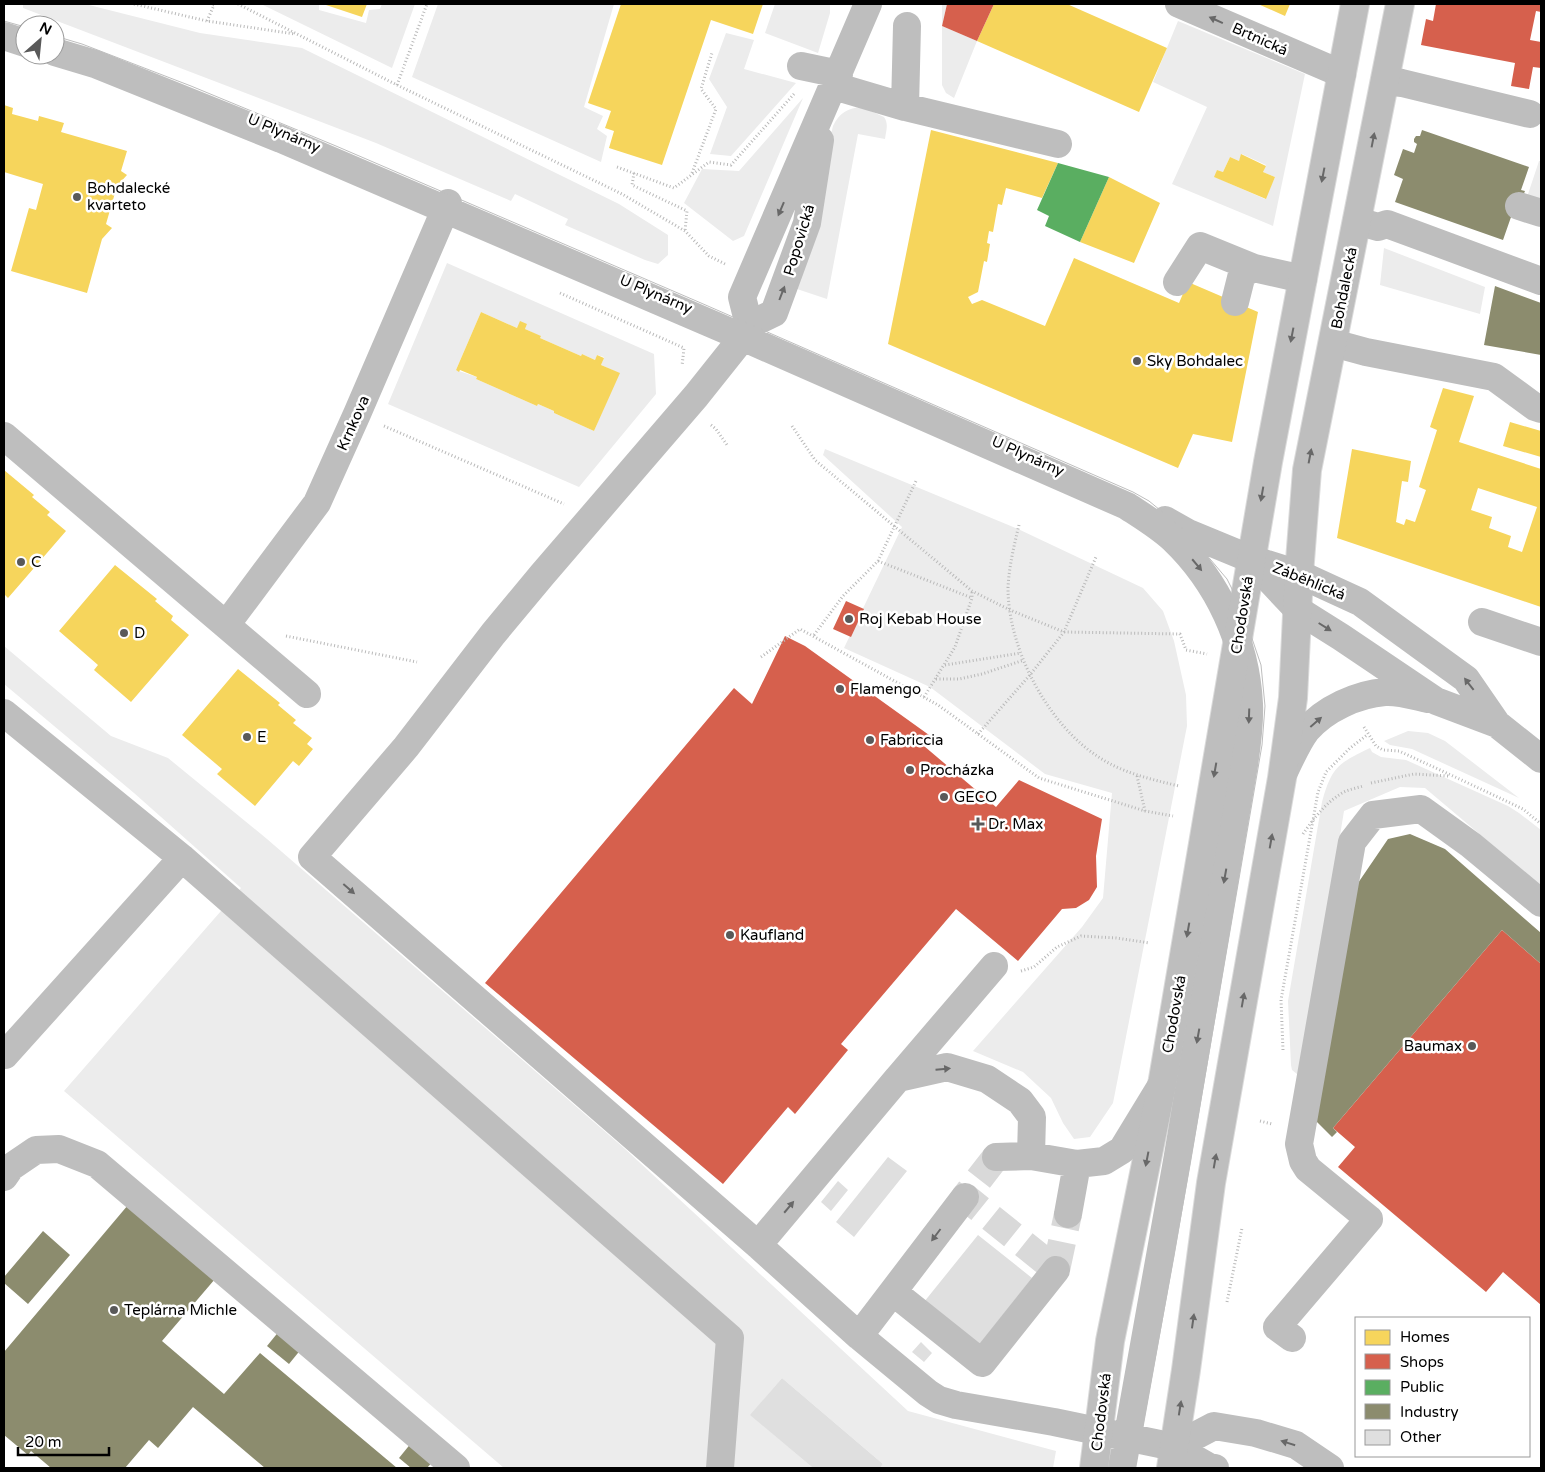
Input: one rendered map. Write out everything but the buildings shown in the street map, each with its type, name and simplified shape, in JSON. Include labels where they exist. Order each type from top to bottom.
[{"type":"street","points":[[853,4],[853,41]]},
{"type":"street","name":"Popovická","points":[[746,331],[742,297],[868,4]]},
{"type":"street","name":"Brtnická","points":[[1179,4],[1342,74]]},
{"type":"street","points":[[1251,560],[1355,4]]},
{"type":"street","name":"Bohdalecká","points":[[1299,574],[1307,470],[1400,4]]},
{"type":"street","points":[[905,107],[906,26]]},
{"type":"street","name":"U Plynárny","points":[[65,47],[179,88],[446,206],[746,331],[1129,500],[1188,533],[1251,560]]},
{"type":"street","points":[[65,55],[95,64],[446,206]]},
{"type":"street","points":[[801,66],[832,90],[1058,144]]},
{"type":"street","points":[[1384,81],[1402,83],[1530,114]]},
{"type":"street","name":"Krnkova","points":[[226,625],[317,503],[446,206]]},
{"type":"street","points":[[1357,221],[1378,227],[1388,224],[1541,280]]},
{"type":"street","points":[[1177,282],[1200,246],[1254,268],[1303,279]]},
{"type":"street","points":[[1234,302],[1242,274],[1254,268]]},
{"type":"street","points":[[1122,1468],[1127,1437],[1177,1161],[1244,765],[1249,704],[1243,661],[1227,614],[1204,573],[1171,538],[1127,506],[746,331],[696,396],[493,634],[406,747],[312,857],[758,1245],[859,1336],[928,1393],[939,1400],[956,1405],[1127,1437],[1173,1458],[1215,1468]]},
{"type":"street","points":[[1333,343],[1366,352],[1494,377],[1535,407],[1541,409]]},
{"type":"street","points":[[4,436],[307,694]]},
{"type":"street","name":"Záběhlická","points":[[1251,560],[1299,574],[1360,602],[1466,679],[1497,724],[1541,759]]},
{"type":"street","name":"Záběhlická","points":[[1251,560],[1298,610],[1436,701],[1497,724]]},
{"type":"street","name":"Chodovská","points":[[1094,1468],[1110,1341],[1162,1085],[1251,560]]},
{"type":"street","points":[[1173,1458],[1211,1183],[1282,778],[1293,698],[1299,574]]},
{"type":"street","points":[[1482,622],[1541,642]]},
{"type":"street","points":[[1282,778],[1306,731],[1316,721],[1339,706],[1364,696],[1386,692],[1436,701]]},
{"type":"street","points":[[4,713],[182,858],[730,1338],[720,1468]]},
{"type":"street","points":[[1292,1338],[1277,1327],[1368,1218],[1308,1169],[1303,1161],[1299,1144],[1352,842],[1373,815],[1421,809],[1470,845],[1541,903]]},
{"type":"street","points":[[4,1054],[12,1048],[182,858]]},
{"type":"street","points":[[758,1245],[994,966]]},
{"type":"street","points":[[898,1078],[947,1067],[987,1079],[1020,1100],[1032,1117],[1031,1156]]},
{"type":"street","points":[[996,1156],[1031,1156],[1077,1164],[1104,1161],[1122,1150],[1162,1085]]},
{"type":"street","points":[[4,1176],[12,1166],[36,1150],[59,1149],[97,1164],[456,1468]]},
{"type":"street","points":[[1068,1214],[1077,1164]]},
{"type":"street","points":[[859,1336],[966,1197]]},
{"type":"street","points":[[893,1292],[982,1363],[1056,1270]]},
{"type":"street","points":[[1173,1458],[1214,1426],[1256,1434],[1296,1445],[1330,1468]]},
{"type":"path","points":[[134,4],[207,21],[299,34]]},
{"type":"path","points":[[207,21],[214,5],[211,4]]},
{"type":"path","points":[[238,4],[398,85],[622,194],[685,231],[709,256]]},
{"type":"path","points":[[398,85],[427,4]]},
{"type":"path","points":[[692,174],[716,109],[701,89],[712,52]]},
{"type":"path","points":[[617,167],[674,188],[709,162],[731,165],[800,87],[832,90]]},
{"type":"path","points":[[634,174],[632,185],[687,211],[685,231]]},
{"type":"path","points":[[556,292],[684,348]]},
{"type":"path","points":[[705,420],[716,429],[727,445]]},
{"type":"path","points":[[792,426],[816,460],[972,591],[1010,610],[1064,632],[1180,634],[1186,650],[1204,653]]},
{"type":"path","points":[[387,428],[592,517]]},
{"type":"path","points":[[814,635],[843,596],[878,561],[916,481]]},
{"type":"path","points":[[1019,525],[1010,563],[1008,589],[1010,610],[1021,653],[1030,675],[1050,711],[1073,738],[1097,757],[1137,776],[1178,786]]},
{"type":"path","points":[[978,734],[1030,675],[1064,632],[1096,557]]},
{"type":"path","points":[[878,561],[972,598]]},
{"type":"path","points":[[924,697],[955,647],[972,598],[972,591]]},
{"type":"path","points":[[760,657],[800,629],[924,697],[1039,778],[1145,811],[1173,816]]},
{"type":"path","points":[[284,636],[417,662]]},
{"type":"path","points":[[945,665],[1021,653]]},
{"type":"path","points":[[936,678],[959,679],[982,674],[1024,660]]},
{"type":"path","points":[[1284,1055],[1281,1000],[1318,792],[1326,772],[1350,748],[1368,735],[1376,746],[1383,750],[1399,751],[1445,772],[1523,809],[1541,824]]},
{"type":"path","points":[[1137,776],[1145,811]]},
{"type":"path","points":[[1021,971],[1034,967],[1057,947],[1081,936],[1116,938],[1150,943]]},
{"type":"shaded area","points":[[23,4],[85,4],[200,33],[302,48],[619,204],[668,235],[668,255],[658,264],[645,260],[565,225],[568,219],[515,194],[511,201],[376,143],[65,24],[65,15],[41,15],[23,8]]},
{"type":"shaded area","points":[[261,4],[319,4],[319,10],[366,23],[369,10],[380,9],[382,4],[415,4],[392,68]]},
{"type":"shaded area","points":[[438,4],[614,4],[584,107],[603,116],[597,129],[607,136],[601,162],[412,77]]},
{"type":"shaded area","points":[[775,4],[830,4],[830,13],[818,53],[765,33]]},
{"type":"shaded area","points":[[942,4],[947,4],[942,26]]},
{"type":"shaded area","points":[[1178,21],[1305,74],[1273,226],[1172,184],[1207,107],[1153,82]],"holes":[[[1242,154],[1266,165],[1263,172],[1275,177],[1265,199],[1215,177],[1217,170],[1223,172],[1230,157],[1239,161]]]},
{"type":"shaded area","points":[[942,26],[977,41],[954,98],[946,93],[942,85]]},
{"type":"shaded area","points":[[726,33],[754,40],[744,69],[796,83],[731,156],[710,154],[727,107],[709,79]]},
{"type":"shaded area","points":[[803,98],[744,236],[733,241],[684,203],[702,169],[739,171]]},
{"type":"shaded area","points":[[862,107],[884,117],[887,125],[885,139],[858,134],[827,299],[794,288],[833,126],[844,112]]},
{"type":"shaded area","points":[[1539,161],[1541,161],[1541,204],[1526,200]]},
{"type":"shaded area","points":[[1384,248],[1485,287],[1480,314],[1380,285]]},
{"type":"shaded area","points":[[447,263],[654,354],[656,394],[579,487],[388,404]],"holes":[[[481,312],[517,328],[527,324],[525,329],[540,336],[540,338],[581,356],[582,354],[595,360],[597,355],[604,357],[601,365],[619,373],[594,431],[554,413],[554,411],[538,404],[537,406],[476,379],[477,377],[456,370]]]},
{"type":"shaded area","points":[[825,449],[1018,529],[1143,588],[1163,611],[1174,641],[1186,695],[1187,726],[1113,1103],[1090,1137],[1074,1139],[1063,1123],[1051,1098],[1023,1072],[973,1051],[1082,927],[1103,898],[1112,793],[1045,774],[930,687],[844,648],[902,527],[823,455]]},
{"type":"shaded area","points":[[4,646],[111,736],[168,758],[267,839],[624,1148],[908,1411],[1056,1451],[1053,1468],[880,1468],[883,1464],[782,1378],[751,1415],[813,1468],[504,1468],[64,1091],[241,888],[134,793],[4,684]]},
{"type":"shaded area","points":[[1408,731],[1428,733],[1445,741],[1519,798],[1412,749],[1390,745],[1384,741]]},
{"type":"shaded area","points":[[1370,748],[1372,752],[1381,757],[1406,760],[1508,806],[1541,830],[1541,886],[1425,788],[1400,787],[1344,811],[1301,1074],[1297,1074],[1292,1070],[1291,1065],[1288,1001],[1322,802],[1329,781],[1337,768],[1350,758]]},
{"type":"tunnel","points":[[996,1157],[965,1197],[1056,1270],[1068,1214]]},
{"type":"tram line","points":[[4,21],[15,24]]},
{"type":"tram line","points":[[65,39],[191,86],[336,146],[1133,492],[1149,501],[1188,533],[1227,579],[1242,609],[1261,665],[1265,706],[1262,745],[1174,1256],[1135,1468]]},
{"type":"place","name":"Bohdalecké kvarteto","points":[[77,197]]},
{"type":"place","name":"Sky Bohdalec","points":[[1137,361]]},
{"type":"place","name":"C","points":[[21,562]]},
{"type":"place","name":"Roj Kebab House","points":[[849,619]]},
{"type":"place","name":"D","points":[[124,633]]},
{"type":"place","name":"Flamengo","points":[[840,689]]},
{"type":"place","name":"E","points":[[247,737]]},
{"type":"place","name":"Fabriccia","points":[[870,740]]},
{"type":"place","name":"Procházka","points":[[910,770]]},
{"type":"place","name":"GECO","points":[[944,797]]},
{"type":"place","name":"Dr. Max","points":[[978,824]]},
{"type":"place","name":"Kaufland","points":[[730,935]]},
{"type":"place","name":"Baumax","points":[[1472,1046]]},
{"type":"place","name":"Teplárna Michle","points":[[114,1310]]}]
